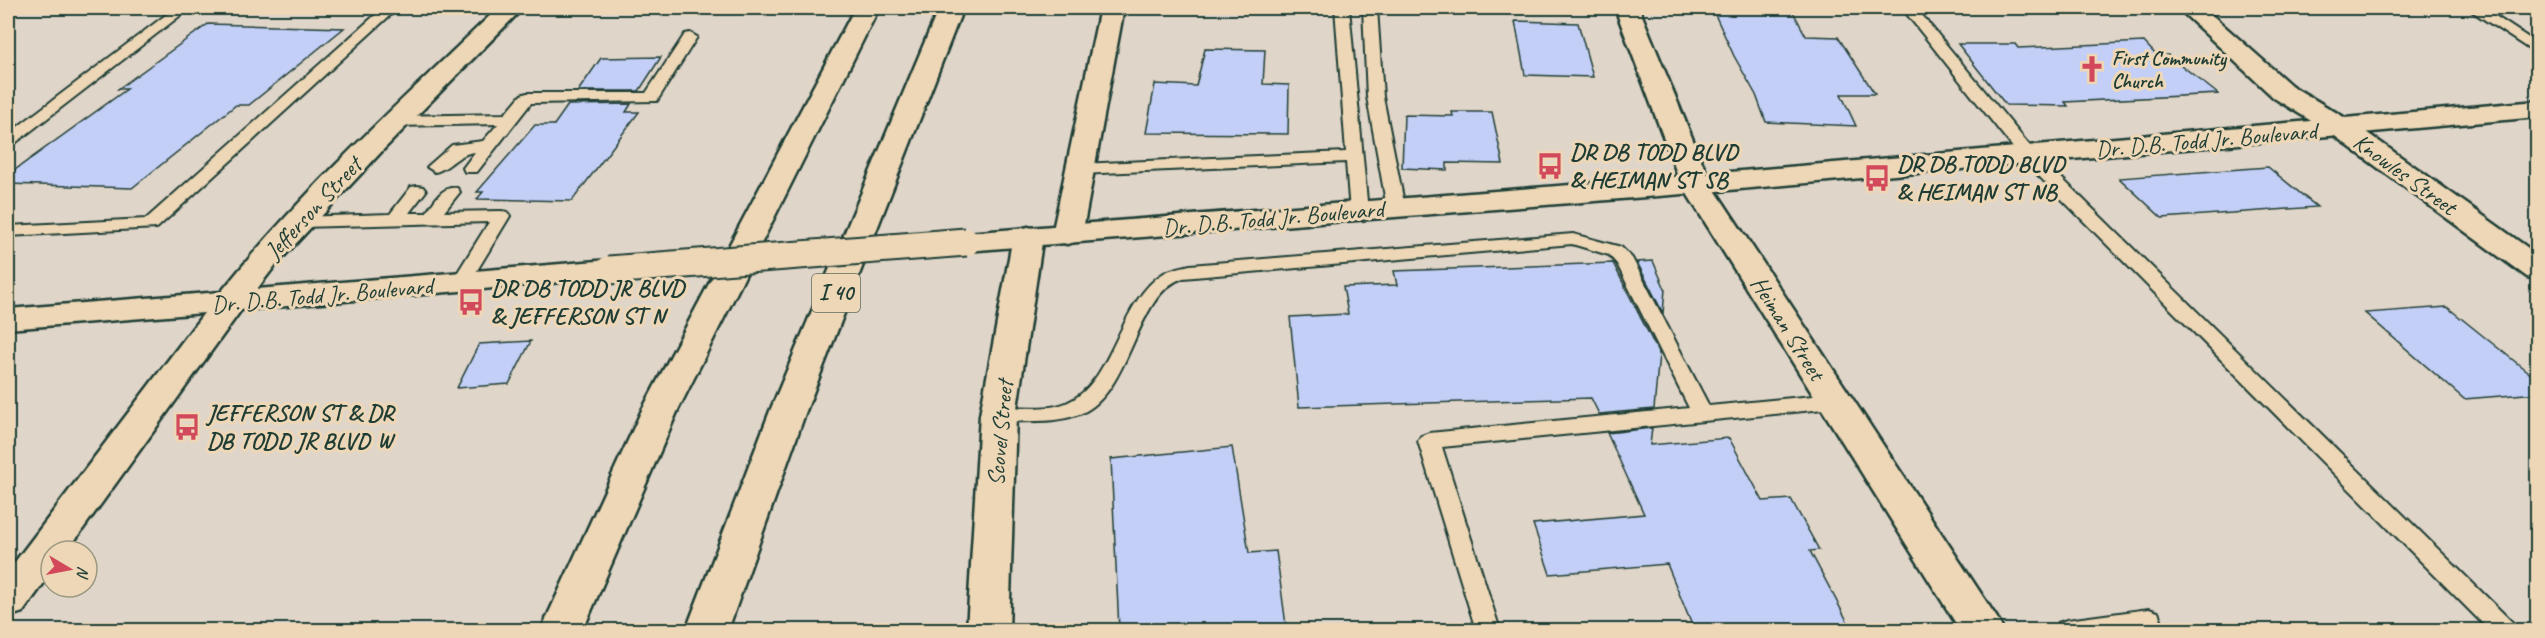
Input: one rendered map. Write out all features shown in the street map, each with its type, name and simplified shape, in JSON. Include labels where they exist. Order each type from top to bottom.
[{"type":"main road","name":"Jefferson Street","points":[[8,601],[228,303],[263,260],[395,121],[511,8]]},
{"type":"main road","points":[[562,630],[659,412],[867,8]]},
{"type":"main road","name":"I 40","points":[[707,630],[788,411],[951,8]]},
{"type":"main road","points":[[1067,235],[1112,8]]},
{"type":"main road","name":"Heiman Street","points":[[1627,8],[1696,184],[1982,630]]},
{"type":"main road","name":"Knowles Street","points":[[2190,8],[2283,92],[2342,128],[2538,270]]},
{"type":"main road","name":"Dr. D.B. Todd Jr. Boulevard","points":[[8,319],[228,303],[1028,236],[1067,235],[1359,212],[2342,128],[2538,109]]},
{"type":"main road","name":"Scovel Street","points":[[988,630],[999,414],[1028,236]]},
{"type":"lane","points":[[12,134],[183,8]]},
{"type":"lane","points":[[8,231],[151,224],[391,8]]},
{"type":"lane","points":[[1342,8],[1359,212]]},
{"type":"lane","points":[[1370,8],[1375,97],[1396,208]]},
{"type":"lane","points":[[1909,8],[2028,155],[2504,630]]},
{"type":"lane","points":[[2474,8],[2538,51]]},
{"type":"lane","points":[[471,168],[527,98],[651,98],[690,37]]},
{"type":"lane","points":[[395,121],[510,118]]},
{"type":"lane","points":[[435,167],[458,149],[488,146]]},
{"type":"lane","points":[[1080,169],[1354,157]]},
{"type":"lane","points":[[395,219],[417,191]]},
{"type":"lane","points":[[431,218],[451,192]]},
{"type":"lane","points":[[300,222],[501,216],[460,283]]},
{"type":"lane","points":[[999,414],[1075,408],[1093,393],[1111,372],[1137,317],[1157,287],[1172,276],[1201,270],[1573,239],[1615,251],[1625,262],[1703,414]]},
{"type":"lane","points":[[1488,630],[1429,441],[1834,401]]},
{"type":"lane","points":[[2067,630],[2149,619]]},
{"type":"building","points":[[1712,8],[1791,8],[1806,36],[1838,37],[1875,94],[1841,94],[1856,126],[1766,122],[1756,95],[1734,56]]},
{"type":"building","points":[[1515,21],[1578,23],[1593,77],[1525,75]]},
{"type":"building","points":[[208,24],[344,28],[249,105],[236,105],[132,188],[8,184],[8,175],[127,89],[118,89]]},
{"type":"building","points":[[2144,42],[2157,56],[2168,55],[2218,94],[2065,102],[2068,106],[2006,105],[1958,44],[2015,44],[2018,48]]},
{"type":"building","points":[[1205,49],[1265,50],[1263,84],[1289,85],[1288,134],[1146,133],[1155,84],[1196,86]]},
{"type":"building","points":[[661,57],[639,91],[578,91],[601,58]]},
{"type":"building","points":[[631,104],[626,112],[639,112],[572,201],[477,199],[483,192],[477,192],[535,125],[554,125],[568,105]]},
{"type":"building","points":[[1452,112],[1492,112],[1503,164],[1447,163],[1447,170],[1402,168],[1404,115],[1453,116]]},
{"type":"building","points":[[2268,167],[2317,207],[2162,218],[2119,178]]},
{"type":"building","points":[[1653,261],[1665,289],[1663,313],[1637,262]]},
{"type":"building","points":[[1613,263],[1659,354],[1654,409],[1599,414],[1591,398],[1299,407],[1290,317],[1348,314],[1343,287],[1397,285],[1394,271]]},
{"type":"building","points":[[2447,307],[2538,380],[2538,393],[2464,399],[2365,313]]},
{"type":"building","points":[[531,341],[509,384],[457,388],[479,344]]},
{"type":"building","points":[[1652,428],[1650,445],[1729,438],[1763,501],[1791,499],[1819,550],[1810,551],[1852,630],[1694,630],[1667,564],[1550,574],[1533,524],[1644,514],[1607,433]]},
{"type":"building","points":[[1232,447],[1249,553],[1276,551],[1286,625],[1226,630],[1119,630],[1111,459]]},
{"type":"place","name":"First Community Church","points":[[2092,69]]},
{"type":"place","name":"DR DB TODD BLVD & HEIMAN ST SB","points":[[1550,166]]},
{"type":"place","name":"DR DB TODD BLVD & HEIMAN ST NB","points":[[1877,178]]},
{"type":"place","name":"DR DB TODD JR BLVD & JEFFERSON ST N","points":[[471,302]]},
{"type":"place","name":"JEFFERSON ST & DR DB TODD JR BLVD W","points":[[187,427]]}]
